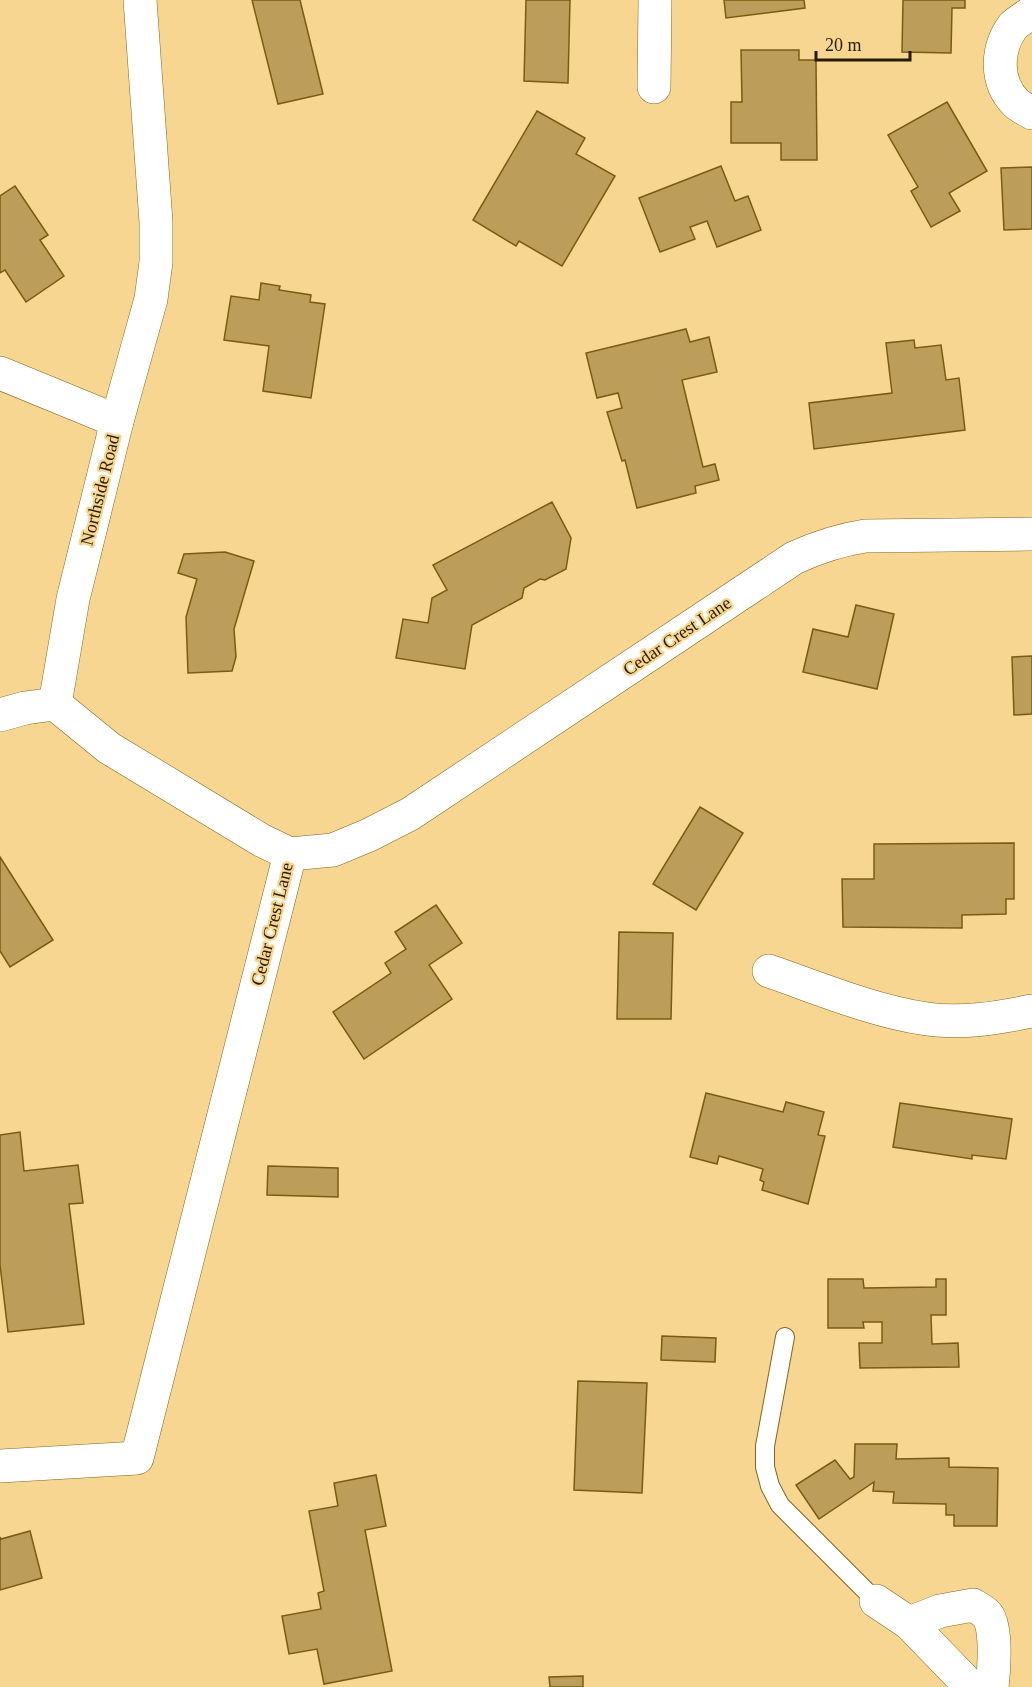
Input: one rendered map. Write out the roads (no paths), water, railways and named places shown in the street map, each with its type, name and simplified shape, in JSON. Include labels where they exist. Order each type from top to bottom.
[{"type":"street","name":"Northside Road","points":[[55,704],[73,599],[117,421],[151,299],[156,262],[156,222],[140,0]]},
{"type":"street","points":[[654,87],[655,0]]},
{"type":"street","points":[[1032,12],[1015,24],[1003,43],[999,65],[1004,86],[1017,104],[1032,113]]},
{"type":"street","points":[[0,373],[117,421]]},
{"type":"street","name":"Cedar Crest Lane","points":[[0,1466],[137,1458],[290,854],[333,850],[410,814],[794,558],[820,546],[843,539],[865,537],[1032,534]]},
{"type":"street","points":[[0,715],[25,708],[55,704],[109,748],[261,840],[290,854]]},
{"type":"street","points":[[769,971],[881,1010],[929,1019],[974,1020],[1032,1011]]},
{"type":"street","points":[[876,1601],[909,1623],[971,1687]]},
{"type":"street","points":[[909,1623],[940,1611],[973,1605],[988,1615],[995,1664],[992,1687]]},
{"type":"lane","points":[[785,1337],[765,1446],[765,1467],[770,1486],[780,1504],[876,1601]]}]
